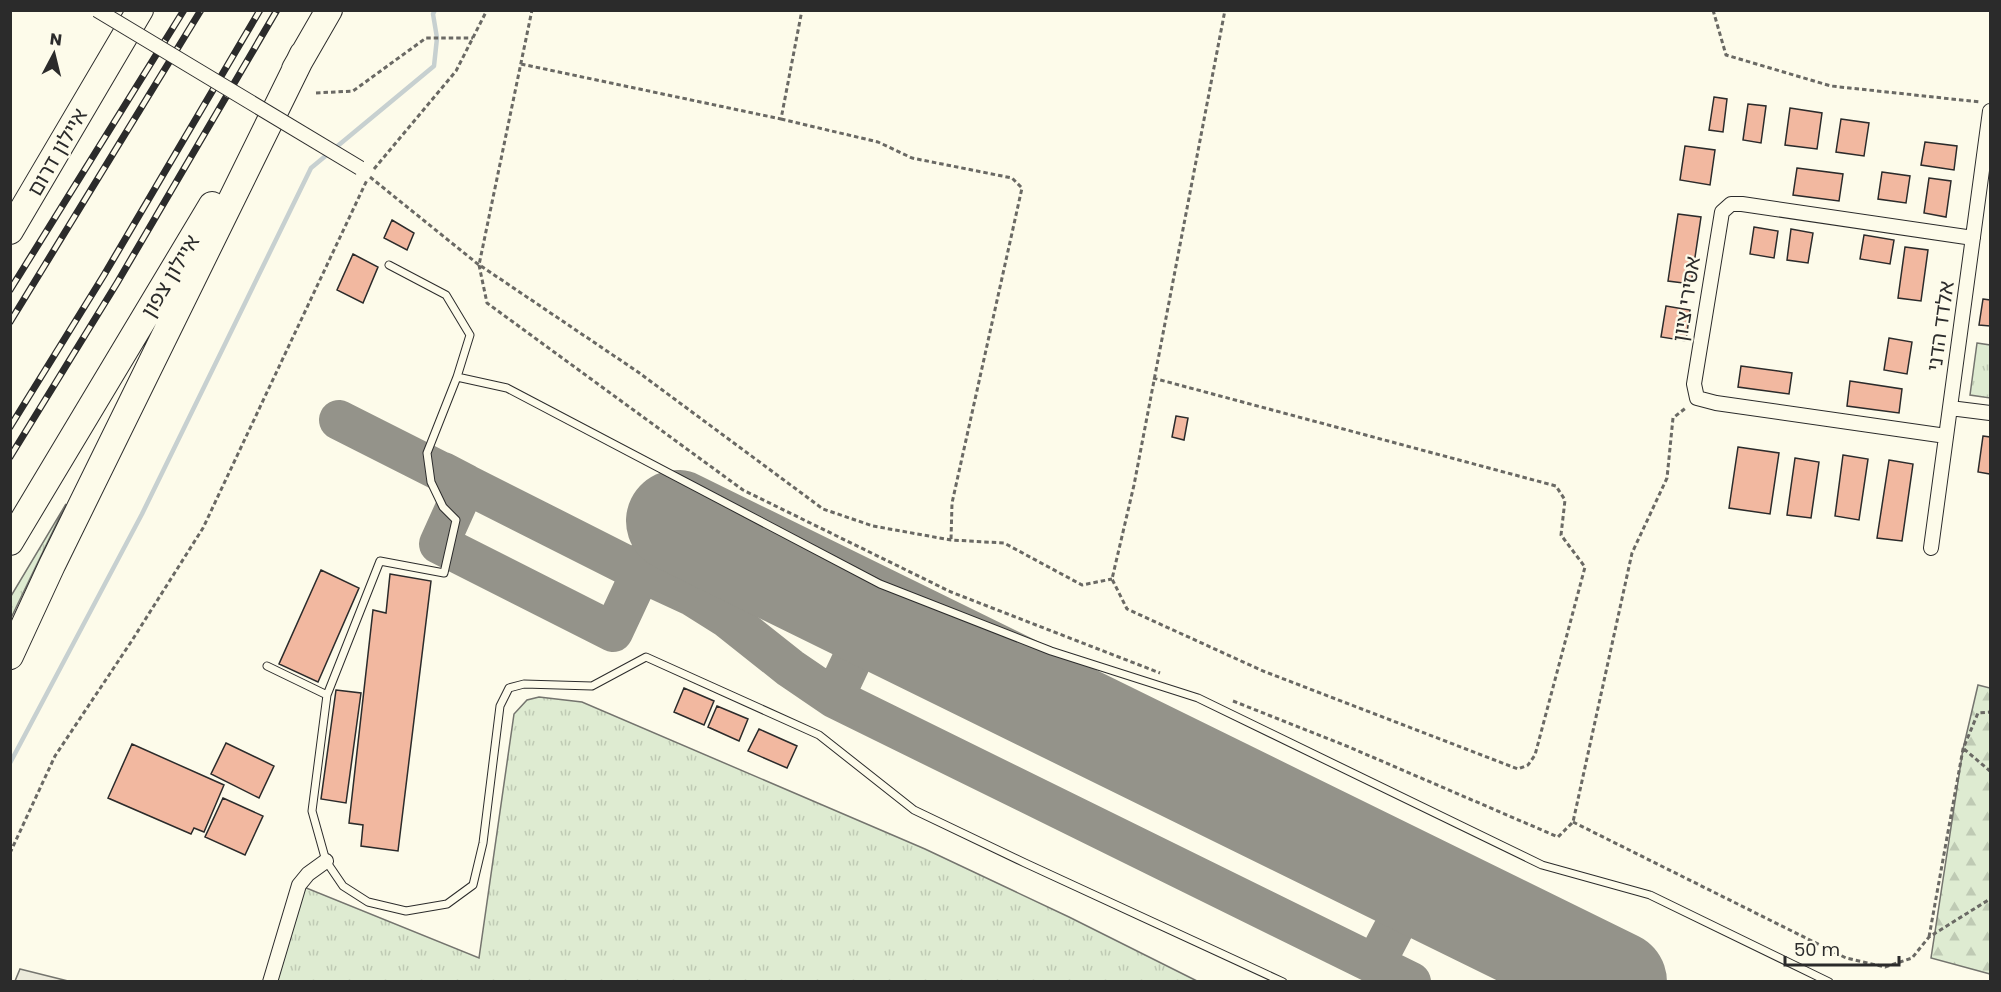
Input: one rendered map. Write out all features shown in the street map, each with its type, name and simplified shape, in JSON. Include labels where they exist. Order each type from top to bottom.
[{"type":"highway","name":"איילון דרום","points":[[13,227],[140,10]]},
{"type":"highway","name":"איילון צפון","points":[[10,542],[329,10]]},
{"type":"highway","points":[[10,656],[57,555],[303,54]]},
{"type":"street","points":[[97,10],[364,172]]},
{"type":"street","name":"אלדד הדני","points":[[1931,548],[1990,111]]},
{"type":"street","name":"אסירי ציון","points":[[1697,398],[1694,384],[1722,212],[1731,204],[1973,238]]},
{"type":"street","points":[[1697,398],[1716,403],[1946,436]]},
{"type":"street","points":[[1950,408],[1990,413]]},
{"type":"street","points":[[270,981],[299,885],[308,874],[326,861]]},
{"type":"lane","points":[[389,265],[446,295],[470,335],[457,376],[427,453],[431,482],[443,507],[456,520],[444,573],[380,561],[327,695],[312,811],[326,861],[343,886],[368,902],[406,911],[447,904],[473,885],[483,843],[500,706],[509,688],[524,684],[592,686],[646,657],[819,735],[914,810],[1283,981]]},
{"type":"lane","points":[[457,376],[507,388],[880,584],[1052,651],[1198,698],[1542,865],[1650,895],[1829,981]]},
{"type":"lane","points":[[267,666],[327,695]]},
{"type":"path","points":[[10,853],[55,756],[203,528],[364,172],[456,71],[487,10]]},
{"type":"path","points":[[532,10],[479,265],[487,303],[743,490],[951,592],[1161,674]]},
{"type":"path","points":[[781,119],[802,10]]},
{"type":"path","points":[[1153,378],[1556,486],[1565,500],[1561,535],[1585,567],[1535,755],[1528,765],[1518,769],[1263,671],[1127,609],[1112,579],[1134,485],[1153,378],[1225,10]]},
{"type":"path","points":[[1713,10],[1726,55],[1831,86],[1990,103]]},
{"type":"path","points":[[316,93],[353,91],[426,38],[473,38]]},
{"type":"path","points":[[521,64],[878,142],[912,158],[1012,178],[1022,188],[952,503],[951,540]]},
{"type":"path","points":[[364,172],[479,265],[638,372],[823,509],[873,526],[951,540],[1004,543],[1082,585],[1112,579]]},
{"type":"path","points":[[1228,699],[1349,747],[1558,837],[1573,822],[1632,553],[1667,478],[1673,418],[1697,398]]},
{"type":"path","points":[[1929,937],[1963,748],[1978,713],[1990,711]]},
{"type":"path","points":[[1963,748],[1990,771]]},
{"type":"path","points":[[1573,822],[1846,958],[1885,968],[1911,958],[1929,937],[1990,899]]},
{"type":"green space","points":[[1977,343],[1990,345],[1990,398],[1970,395]]},
{"type":"green space","points":[[66,504],[11,618],[11,596]]},
{"type":"green space","points":[[1978,685],[1990,688],[1990,974],[1931,958],[1963,749]]},
{"type":"green space","points":[[539,697],[582,702],[925,849],[1197,981],[273,982],[299,885],[479,958],[514,714],[527,700]]},
{"type":"shaded area","points":[[20,969],[68,981],[15,981]]},
{"type":"building","points":[[1714,97],[1727,99],[1723,132],[1709,130]]},
{"type":"building","points":[[1748,104],[1766,106],[1761,143],[1743,140]]},
{"type":"building","points":[[1790,108],[1822,113],[1817,149],[1785,145]]},
{"type":"building","points":[[1841,119],[1869,123],[1864,156],[1836,152]]},
{"type":"building","points":[[1925,142],[1957,146],[1954,170],[1921,165]]},
{"type":"building","points":[[1685,146],[1715,150],[1710,185],[1680,180]]},
{"type":"building","points":[[1797,168],[1843,174],[1839,201],[1793,195]]},
{"type":"building","points":[[1882,172],[1910,176],[1906,203],[1878,199]]},
{"type":"building","points":[[1929,178],[1951,181],[1946,217],[1924,213]]},
{"type":"building","points":[[1678,214],[1701,217],[1691,284],[1668,281]]},
{"type":"building","points":[[392,220],[414,233],[407,250],[384,238]]},
{"type":"building","points":[[1754,227],[1778,231],[1774,258],[1750,254]]},
{"type":"building","points":[[1791,229],[1813,233],[1808,263],[1787,260]]},
{"type":"building","points":[[1864,235],[1894,240],[1890,264],[1860,259]]},
{"type":"building","points":[[1905,247],[1928,250],[1921,301],[1898,298]]},
{"type":"building","points":[[353,254],[378,267],[363,303],[337,290]]},
{"type":"building","points":[[1983,299],[1990,300],[1990,326],[1979,325]]},
{"type":"building","points":[[1666,306],[1690,310],[1686,341],[1661,337]]},
{"type":"building","points":[[1889,338],[1912,342],[1907,374],[1884,370]]},
{"type":"building","points":[[1741,366],[1792,373],[1789,394],[1738,387]]},
{"type":"building","points":[[1850,381],[1902,389],[1899,413],[1847,406]]},
{"type":"building","points":[[1176,416],[1188,418],[1184,440],[1172,437]]},
{"type":"building","points":[[1983,436],[1990,437],[1990,474],[1978,472]]},
{"type":"building","points":[[1738,447],[1779,453],[1770,514],[1729,508]]},
{"type":"building","points":[[1843,455],[1868,459],[1859,520],[1835,516]]},
{"type":"building","points":[[1795,458],[1819,462],[1811,518],[1787,515]]},
{"type":"building","points":[[1889,460],[1913,464],[1902,541],[1877,538]]},
{"type":"building","points":[[321,570],[359,588],[318,682],[279,664]]},
{"type":"building","points":[[390,574],[431,581],[398,851],[361,846],[363,825],[349,823],[373,610],[386,613]]},
{"type":"building","points":[[684,688],[714,701],[704,725],[674,712]]},
{"type":"building","points":[[336,690],[361,693],[346,803],[321,799]]},
{"type":"building","points":[[717,706],[748,719],[739,741],[708,727]]},
{"type":"building","points":[[759,729],[797,746],[787,768],[748,751]]},
{"type":"building","points":[[226,743],[274,766],[259,798],[211,774]]},
{"type":"building","points":[[132,744],[224,785],[204,832],[194,828],[191,834],[108,798]]},
{"type":"building","points":[[223,798],[263,816],[245,855],[205,837]]},
{"type":"waterway","points":[[10,763],[142,514],[311,168],[434,66],[437,38],[433,14],[435,10]]},
{"type":"taxiway","points":[[339,420],[692,596],[727,618],[790,668],[834,698],[1411,982]]},
{"type":"taxiway","points":[[443,472],[466,484],[439,544],[613,632],[649,555],[677,521]]},
{"type":"taxiway","points":[[834,698],[872,617]]},
{"type":"taxiway","points":[[1375,964],[1417,884]]},
{"type":"runway","points":[[677,521],[1616,982]]},
{"type":"railway","points":[[10,290],[184,10]]},
{"type":"railway","points":[[10,322],[201,10]]},
{"type":"railway","points":[[10,427],[104,275],[260,10]]},
{"type":"railway","points":[[10,457],[117,283],[277,10]]}]
